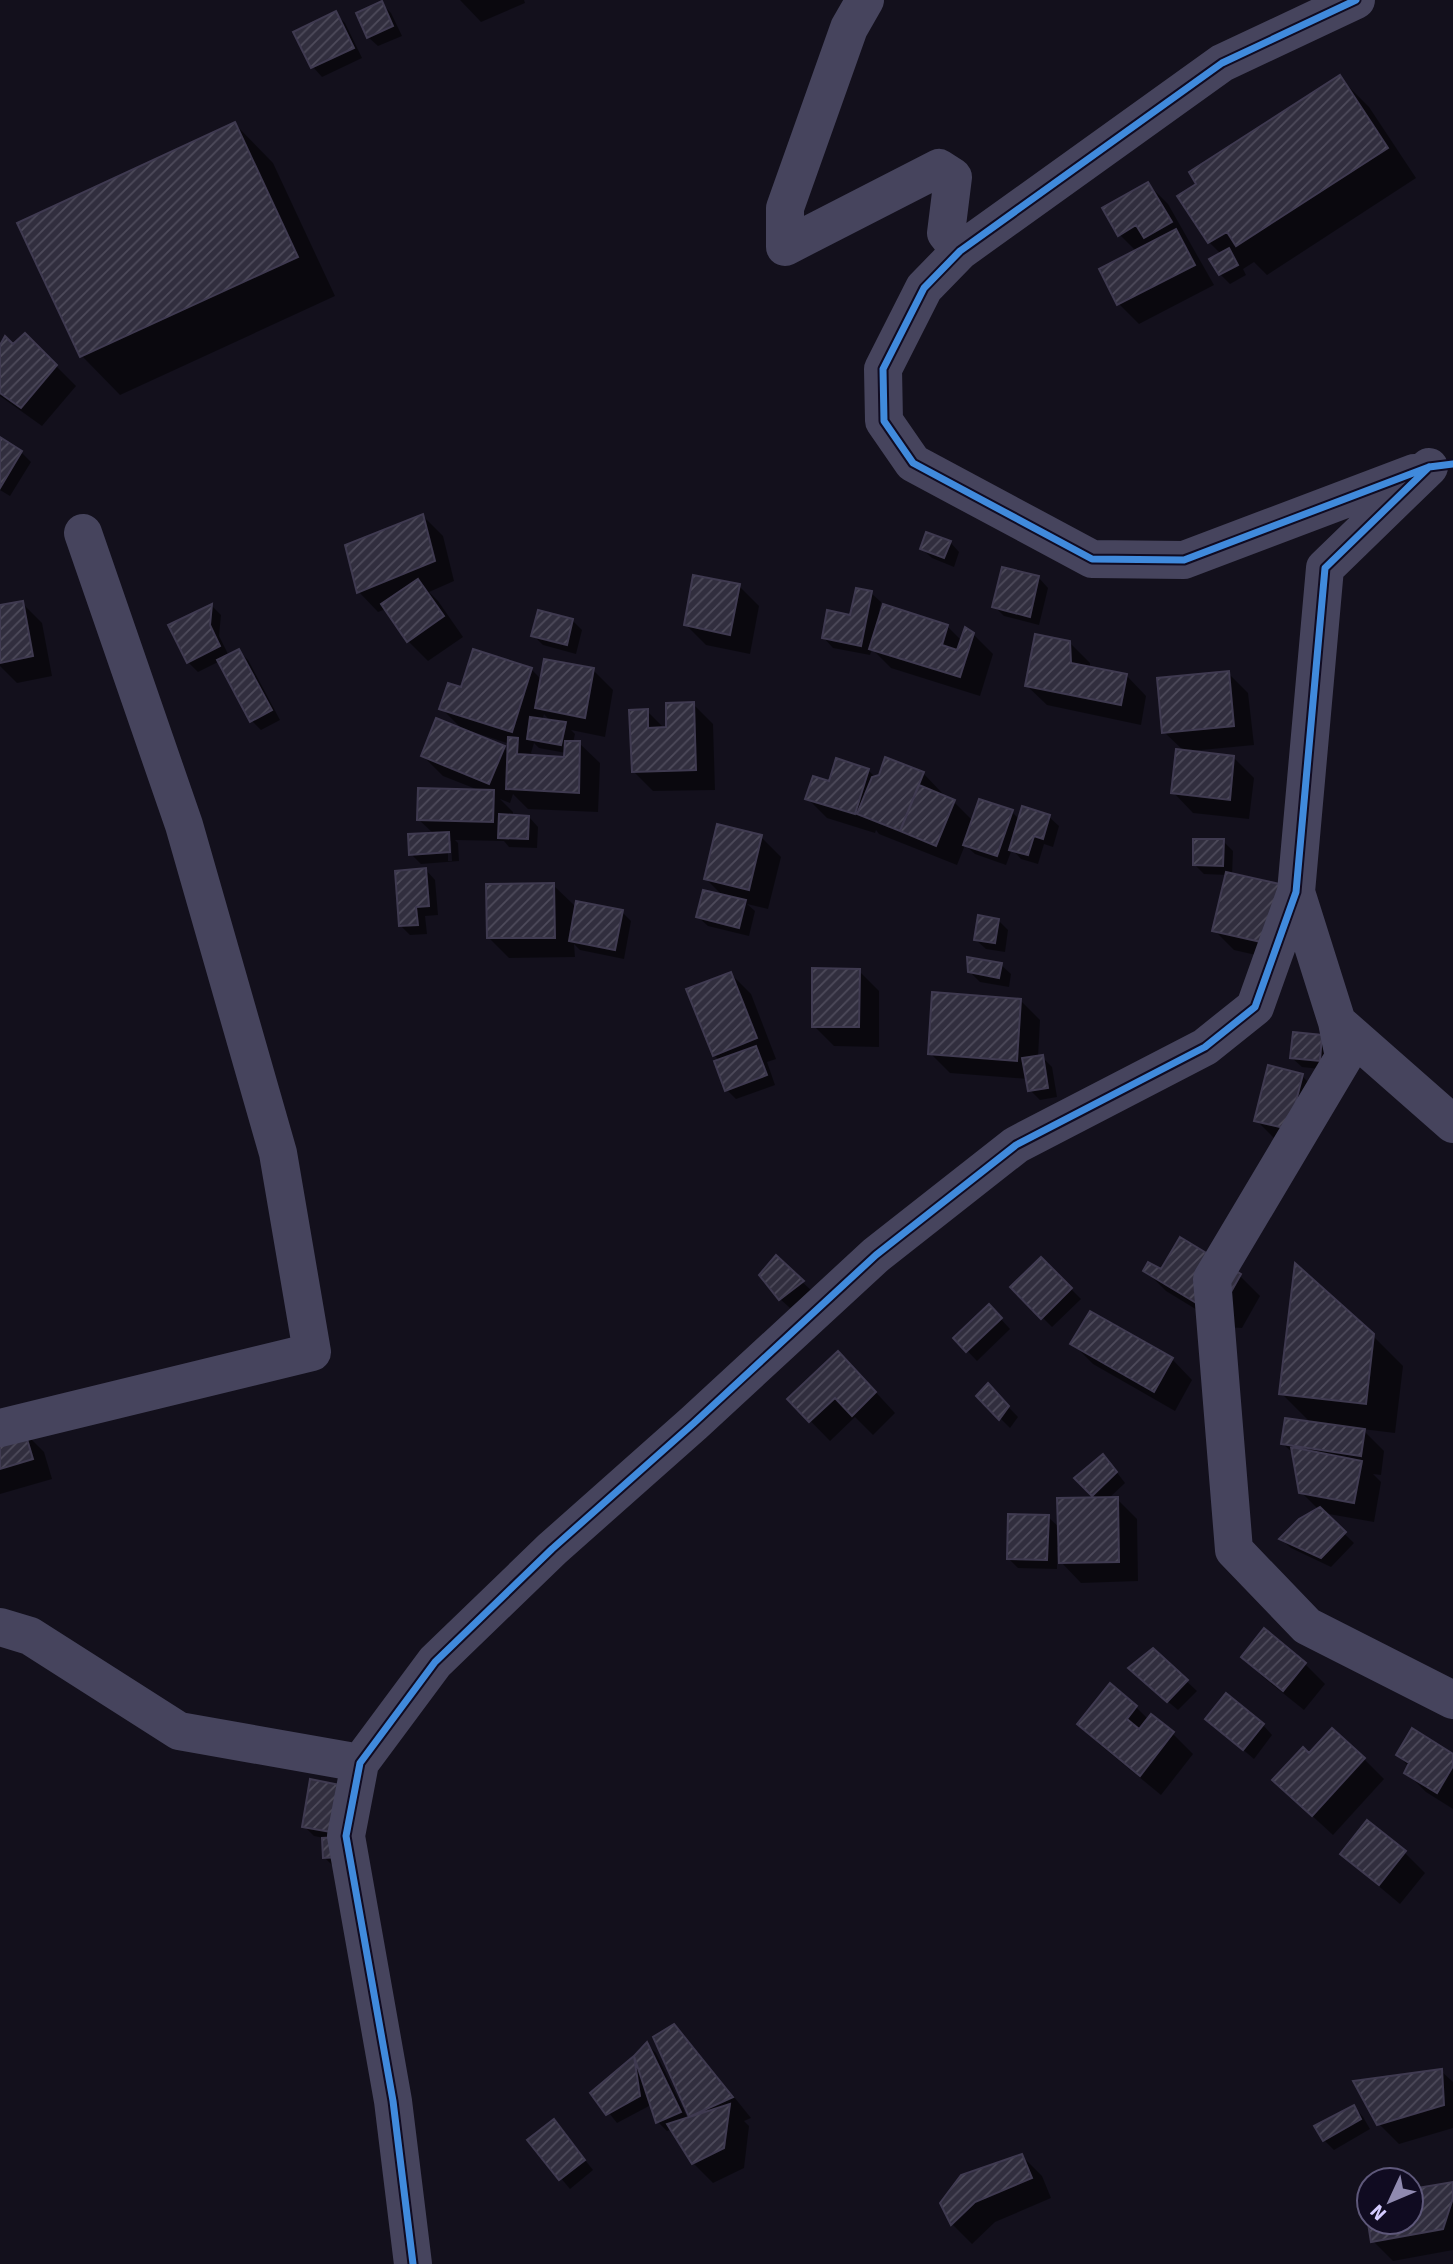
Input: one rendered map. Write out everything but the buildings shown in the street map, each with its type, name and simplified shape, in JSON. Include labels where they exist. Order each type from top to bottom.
[{"type":"street","points":[[864,0],[849,29],[785,208],[785,247],[939,168],[953,177],[946,233],[960,251]]},
{"type":"street","points":[[1356,0],[1222,63],[960,251],[924,288],[883,369],[884,421],[913,463],[1092,559],[1184,560],[1441,466]]},
{"type":"street","points":[[413,2264],[393,2101],[346,1836],[360,1763],[435,1662],[552,1549],[694,1423],[876,1255],[1016,1145],[1205,1047],[1255,1007],[1296,892],[1325,568],[1441,466]]},
{"type":"street","points":[[0,1428],[312,1352],[278,1153],[184,825],[83,533]]},
{"type":"street","points":[[1296,892],[1337,1022],[1344,1056],[1212,1279],[1234,1550],[1307,1626],[1453,1700]]},
{"type":"street","points":[[1337,1022],[1453,1124]]},
{"type":"street","points":[[0,1627],[30,1636],[179,1731],[360,1763]]},
{"type":"cycle path","points":[[1356,0],[1222,63],[960,251],[924,288],[883,369],[884,421],[913,463],[1092,559],[1184,560],[1429,467],[1453,464]]},
{"type":"cycle path","points":[[413,2264],[393,2101],[346,1836],[360,1763],[435,1662],[552,1549],[694,1423],[876,1255],[1016,1145],[1205,1047],[1255,1007],[1296,892],[1325,568],[1429,467]]}]
